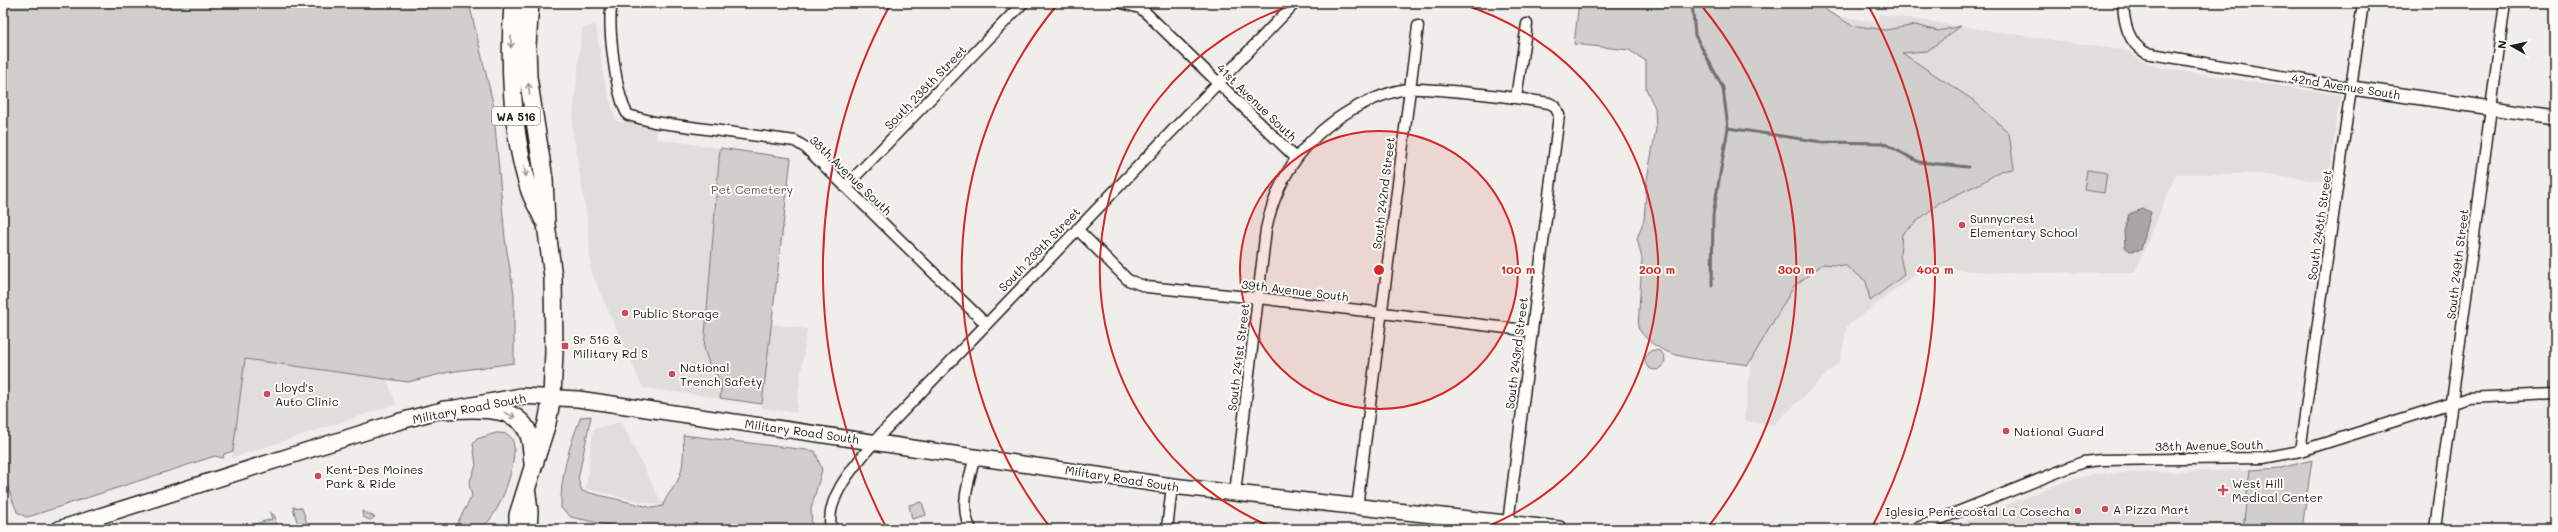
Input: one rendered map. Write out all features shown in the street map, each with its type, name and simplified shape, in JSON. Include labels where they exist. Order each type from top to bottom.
[{"type":"highway","name":"WA 516","points":[[513,3],[511,73],[517,129],[529,189],[546,224]]},
{"type":"highway","name":"WA 516","points":[[526,494],[552,396],[554,315],[546,224],[544,179],[528,77],[530,3]]},
{"type":"highway","points":[[444,410],[494,410],[515,417],[522,424],[530,438],[533,471]]},
{"type":"highway","points":[[504,529],[521,524],[528,512],[526,494]]},
{"type":"main road","name":"Military Road South","points":[[59,529],[397,422],[444,410],[521,396],[552,396],[875,441],[1172,486],[1559,529]]},
{"type":"street","name":"38th Avenue South","points":[[612,3],[610,26],[622,102],[628,115],[636,119],[795,141],[806,148],[844,187],[986,323]]},
{"type":"street","name":"South 238th Street","points":[[844,187],[1023,3]]},
{"type":"street","name":"41st Avenue South","points":[[1122,3],[1140,8],[1145,12],[1296,158],[1309,141],[1338,117],[1380,96],[1409,89],[1516,98],[1552,104],[1556,108],[1559,115]]},
{"type":"street","name":"South 239th Street","points":[[831,529],[829,521],[844,478],[875,441],[1217,82],[1295,3]]},
{"type":"street","name":"42nd Avenue South","points":[[2123,3],[2124,22],[2138,48],[2156,56],[2352,88],[2555,117]]},
{"type":"street","name":"South 248th Street","points":[[2300,451],[2363,3]]},
{"type":"street","name":"South 249th Street","points":[[2435,529],[2453,404],[2505,3]]},
{"type":"street","points":[[1516,98],[1527,24]]},
{"type":"street","name":"South 242nd Street","points":[[1357,507],[1380,313],[1418,26]]},
{"type":"street","name":"South 243rd Street","points":[[1508,523],[1559,115]]},
{"type":"street","name":"South 241st Street","points":[[1235,493],[1269,216],[1279,186],[1296,158]]},
{"type":"street","name":"39th Avenue South","points":[[1077,229],[1118,272],[1137,284],[1532,331]]},
{"type":"street","name":"38th Avenue South","points":[[1916,529],[2087,462],[2101,460],[2263,458],[2300,451],[2453,404],[2468,398],[2555,394]]},
{"type":"street","points":[[971,529],[965,505],[975,456]]},
{"type":"street","points":[[1167,529],[1172,486]]},
{"type":"shaded area","name":"Sunnycrest Elementary School","points":[[1795,3],[1807,12],[1878,22],[1879,14],[2128,51],[2140,60],[2161,68],[2340,95],[2328,182],[2259,174],[2176,174],[2135,272],[2001,273],[1926,267],[1847,326],[1840,361],[1774,425],[1744,421]]},
{"type":"shaded area","points":[[596,25],[604,79],[616,121],[657,127],[656,139],[720,148],[704,348],[710,367],[722,382],[720,398],[643,388],[591,272],[588,225],[572,127],[582,28]]},
{"type":"shaded area","points":[[2143,209],[2151,212],[2141,250],[2130,251],[2125,247],[2124,231],[2129,214]]},
{"type":"shaded area","points":[[772,324],[807,329],[796,413],[762,408]]},
{"type":"shaded area","points":[[244,359],[387,379],[396,404],[232,458]]},
{"type":"shaded area","points":[[621,422],[663,506],[586,489],[593,429]]},
{"type":"shaded area","points":[[2250,470],[2243,529],[1947,529],[2064,482],[2093,474]]},
{"type":"green space","points":[[3,3],[469,3],[493,103],[505,239],[514,294],[514,363],[449,372],[408,382],[245,359],[233,451],[224,454],[223,458],[215,456],[31,516],[26,517],[17,512],[3,475]]},
{"type":"green space","points":[[1579,3],[1821,3],[1826,10],[1851,25],[1885,30],[1916,25],[1938,31],[1961,26],[1927,51],[1902,53],[1973,100],[2009,133],[2014,169],[2000,171],[1983,182],[1939,203],[1902,234],[1900,255],[1904,275],[1870,301],[1866,281],[1846,266],[1823,264],[1794,286],[1748,365],[1688,358],[1674,354],[1660,348],[1648,340],[1638,328],[1642,259],[1637,238],[1644,220],[1647,179],[1656,129],[1655,108],[1646,89],[1646,61],[1629,50],[1574,44]]},
{"type":"green space","name":"Pet Cemetery","points":[[720,148],[791,158],[762,404],[720,398],[722,382],[710,367],[704,348]]},
{"type":"green space","points":[[2087,170],[2107,173],[2104,193],[2084,190]]},
{"type":"green space","points":[[1655,350],[1662,353],[1665,360],[1662,367],[1655,370],[1648,367],[1645,360],[1648,353]]},
{"type":"green space","points":[[591,416],[578,479],[582,491],[653,508],[663,506],[681,472],[683,435],[815,451],[822,470],[811,509],[812,529],[626,529],[571,517],[561,508],[562,485],[566,462],[581,417]]},
{"type":"green space","points":[[496,433],[507,434],[512,439],[514,448],[510,474],[500,503],[486,524],[478,529],[454,529],[472,496],[469,484],[476,465],[473,444],[477,439]]},
{"type":"green space","points":[[2312,460],[2302,529],[2243,529],[2250,470],[2281,468]]},
{"type":"green space","points":[[922,502],[926,515],[912,519],[909,505]]},
{"type":"green space","points":[[293,507],[302,508],[309,529],[299,529]]},
{"type":"green space","points":[[362,511],[375,517],[370,520],[363,517]]},
{"type":"green space","points":[[270,512],[275,516],[276,529],[273,524],[255,529],[238,529],[272,519]]},
{"type":"waterway","points":[[1692,3],[1695,35],[1723,88],[1728,128],[1713,215],[1712,286]]},
{"type":"waterway","points":[[1728,128],[1822,142],[1883,143],[1919,162],[1968,167]]},
{"type":"place","name":"Sunnycrest Elementary School","points":[[1962,225]]},
{"type":"place","name":"Public Storage","points":[[625,313]]},
{"type":"place","name":"Sr 516 & Military Rd S","points":[[565,346]]},
{"type":"place","name":"National Trench Safety","points":[[672,374]]},
{"type":"place","name":"Lloyd's Auto Clinic","points":[[267,394]]},
{"type":"place","name":"National Guard","points":[[2006,431]]},
{"type":"place","name":"Kent-Des Moines Park & Ride","points":[[318,476]]},
{"type":"place","name":"West Hill Medical Center","points":[[2223,490]]},
{"type":"place","name":"A Pizza Mart","points":[[2105,509]]},
{"type":"place","name":"Iglesia Pentecostal La Cosecha","points":[[2078,511]]}]
